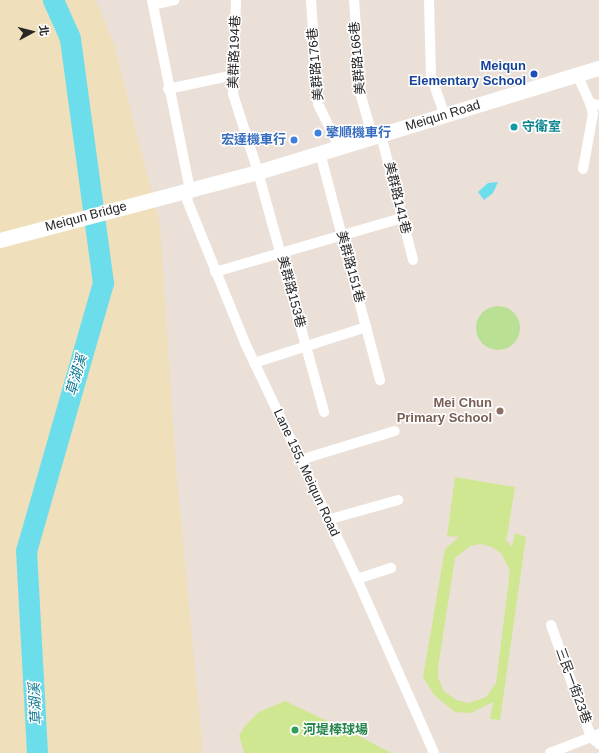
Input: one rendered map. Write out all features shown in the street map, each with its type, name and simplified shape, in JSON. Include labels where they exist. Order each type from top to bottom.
[{"type":"street","points":[[152,2],[174,0]]},
{"type":"street","name":"美群路194巷","points":[[236,0],[233,94],[258,172]]},
{"type":"street","name":"美群路176巷","points":[[311,0],[318,104],[339,147]]},
{"type":"street","name":"美群路166巷","points":[[354,0],[360,96],[377,136]]},
{"type":"street","points":[[429,0],[430,76],[445,116]]},
{"type":"street","name":"Lane 155, Meiqun Road","points":[[152,2],[168,89],[190,190],[187,200],[215,272],[254,363],[327,520],[357,579],[434,753]]},
{"type":"street","name":"Meiqun Road","points":[[171,194],[258,172],[599,68]]},
{"type":"street","points":[[577,74],[594,104],[583,169]]},
{"type":"street","points":[[168,89],[234,75]]},
{"type":"street","name":"美群路141巷","points":[[377,136],[413,260]]},
{"type":"street","name":"美群路151巷","points":[[320,153],[380,380]]},
{"type":"street","name":"美群路153巷","points":[[258,172],[324,412]]},
{"type":"street","name":"Meiqun Bridge","points":[[0,240],[171,194]]},
{"type":"street","points":[[215,272],[402,218]]},
{"type":"street","points":[[254,363],[366,328]]},
{"type":"street","points":[[300,460],[395,431]]},
{"type":"street","points":[[327,520],[398,500]]},
{"type":"street","points":[[357,579],[391,568]]},
{"type":"street","name":"三民一街23巷","points":[[551,625],[596,738]]},
{"type":"street","points":[[550,753],[596,738]]},
{"type":"green space","points":[[498,306],[510,310],[516,316],[520,328],[516,340],[510,346],[498,350],[486,346],[480,340],[476,328],[480,316],[486,310]]},
{"type":"green space","points":[[455,477],[515,487],[507,537],[505,538],[512,547],[515,533],[526,537],[500,720],[490,719],[493,702],[471,713],[455,712],[434,695],[423,677],[445,549],[459,537],[447,536]],"holes":[[[481,544],[492,547],[501,553],[510,571],[496,683],[486,697],[469,703],[456,700],[444,691],[438,678],[438,668],[455,558],[470,546]]]},
{"type":"green space","name":"河堤棒球場","points":[[285,701],[391,753],[244,753],[239,735],[245,726],[259,712]]},
{"type":"sand","points":[[0,0],[96,0],[115,47],[160,225],[176,467],[203,753],[0,753]]},
{"type":"water","points":[[498,182],[493,193],[484,200],[478,192],[488,183]]},
{"type":"waterway","name":"草湖溪","points":[[37,753],[26,551],[103,283],[70,38],[53,0]]},
{"type":"place","name":"Meiqun Elementary School","points":[[534,74]]},
{"type":"place","name":"守衛室","points":[[514,127]]},
{"type":"place","name":"擎順機車行","points":[[318,133]]},
{"type":"place","name":"宏達機車行","points":[[294,140]]},
{"type":"place","name":"Mei Chun Primary School","points":[[500,411]]},
{"type":"place","name":"河堤棒球場","points":[[295,730]]}]
